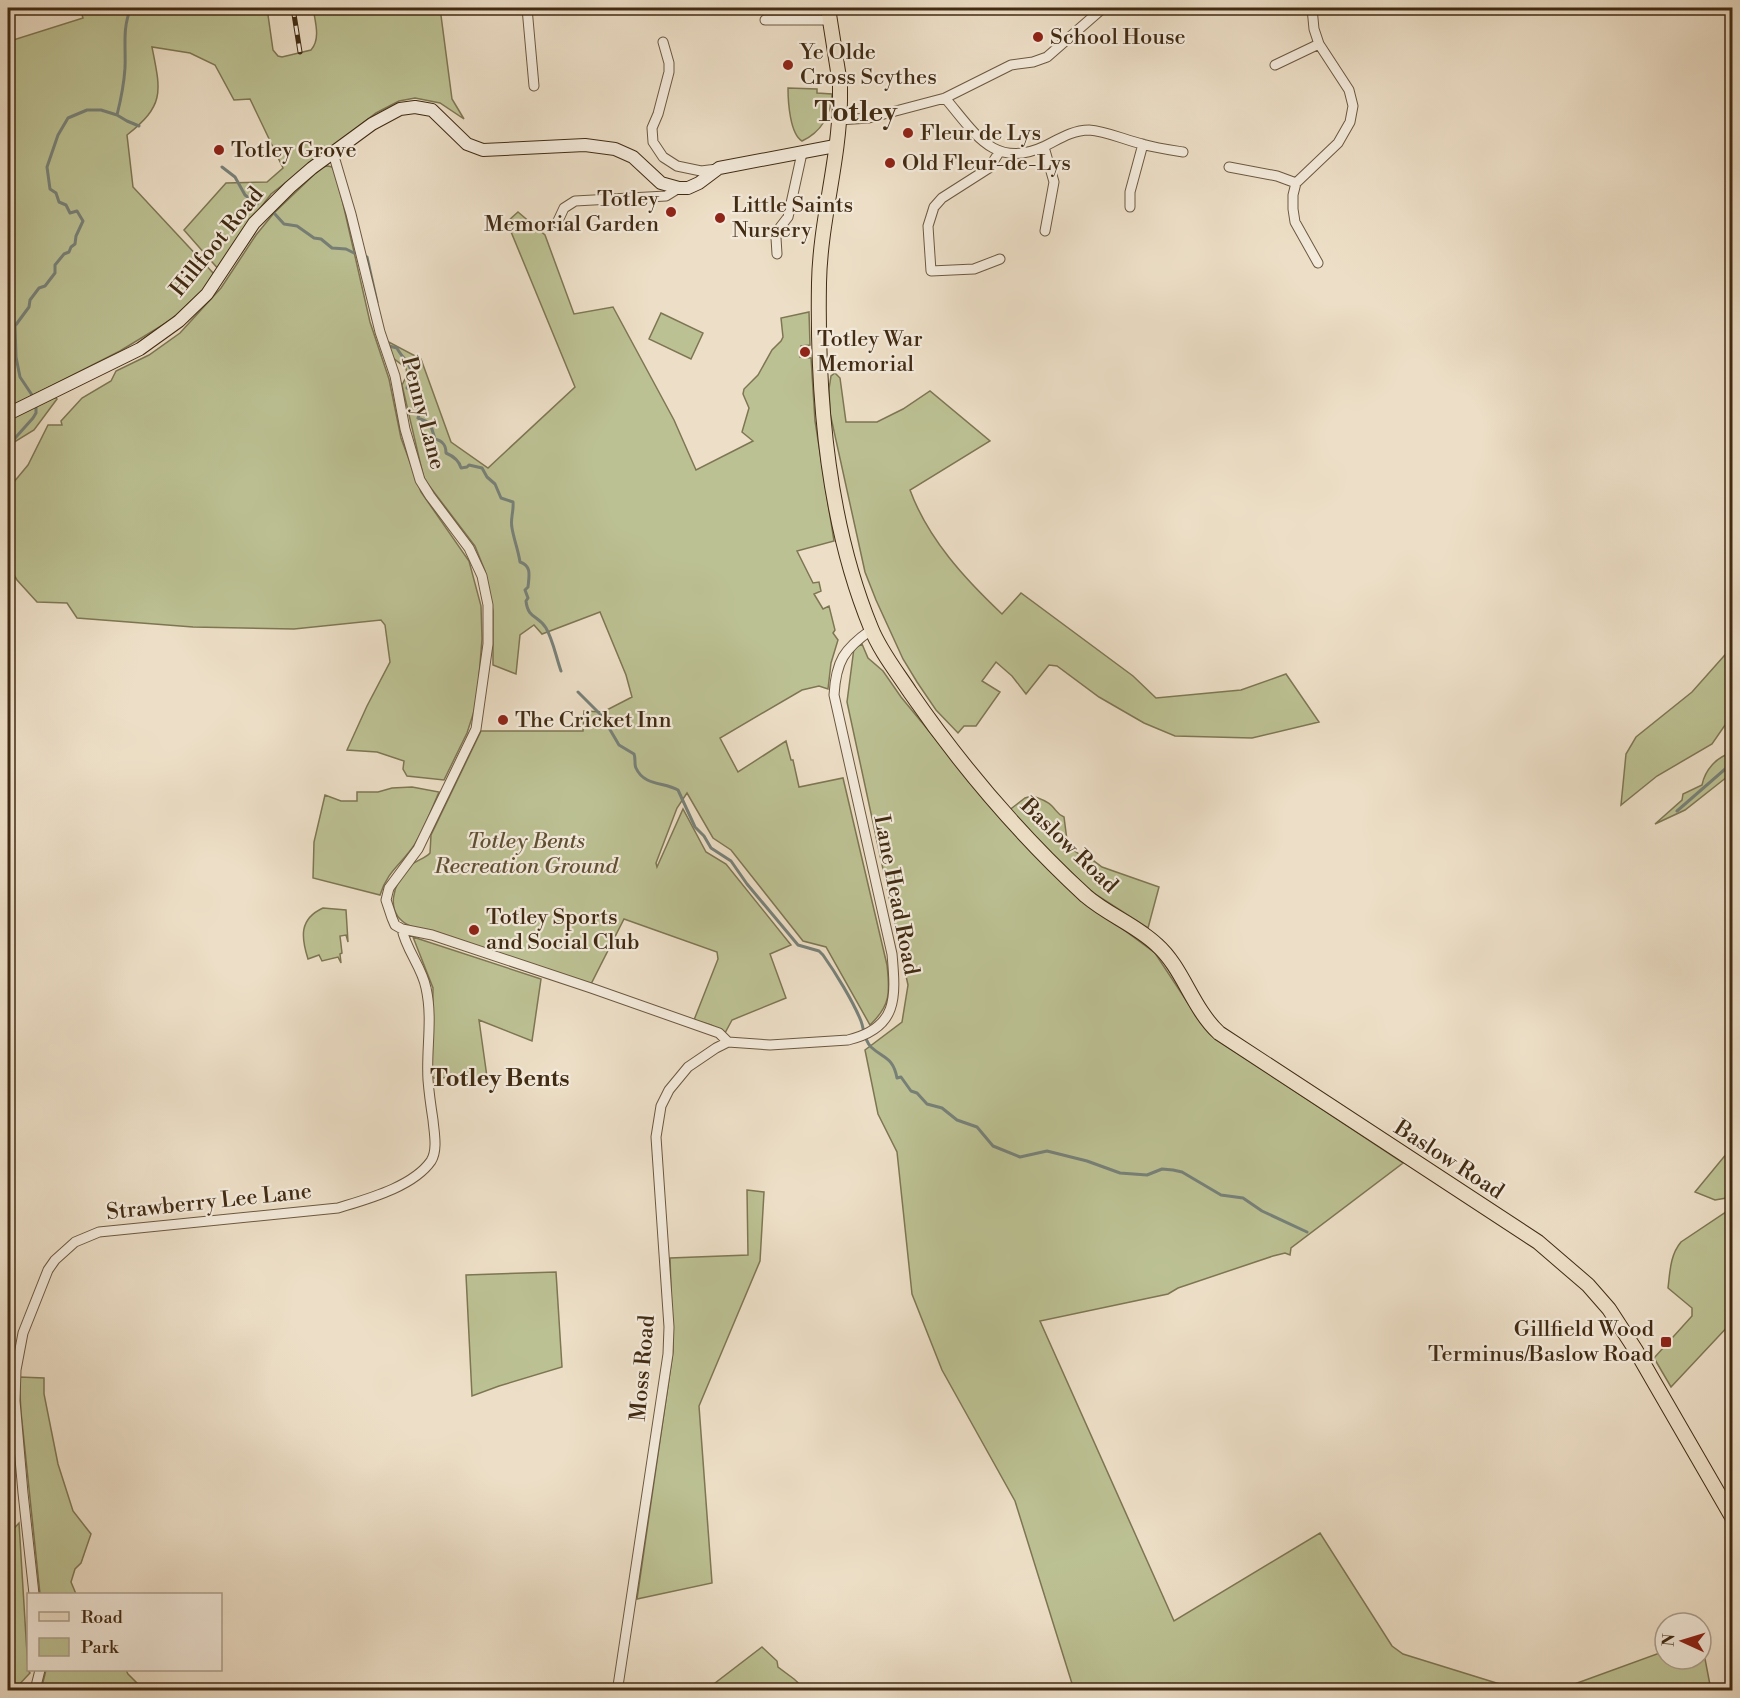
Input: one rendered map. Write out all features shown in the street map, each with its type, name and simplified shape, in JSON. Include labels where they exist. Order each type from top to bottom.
[{"type":"main road","name":"Baslow Road","points":[[829,14],[840,84],[839,120],[820,253],[820,344],[825,440],[842,537],[871,630],[892,665],[931,722],[1002,810],[1090,899],[1158,945],[1170,959],[1202,1014],[1218,1033],[1538,1242],[1588,1285],[1609,1308],[1635,1349],[1732,1517]]},
{"type":"street","points":[[526,8],[534,86]]},
{"type":"street","points":[[839,120],[868,118],[945,98],[1011,66],[1047,57],[1103,8]]},
{"type":"street","points":[[1312,8],[1314,29],[1319,44],[1352,96],[1353,112],[1345,133],[1338,143],[1296,183],[1293,202],[1295,222],[1318,263]]},
{"type":"street","points":[[765,20],[829,14]]},
{"type":"street","points":[[663,42],[669,72],[652,128],[653,142],[663,157],[677,166],[701,171],[835,146]]},
{"type":"street","points":[[1275,65],[1319,44]]},
{"type":"street","points":[[945,98],[984,142],[1000,152],[1023,154],[1076,132],[1090,130],[1183,152]]},
{"type":"street","name":"Hillfoot Road","points":[[8,414],[140,349],[179,321],[207,294],[254,223],[290,187],[372,124],[408,107],[432,110],[467,144],[476,148],[490,150],[585,145],[615,149],[633,157],[661,183],[679,188]]},
{"type":"street","points":[[1130,207],[1130,192],[1143,144]]},
{"type":"street","points":[[1044,147],[1054,182],[1045,231]]},
{"type":"street","points":[[1000,152],[989,168],[938,202],[931,213],[928,226],[931,272],[974,269],[1000,259]]},
{"type":"street","name":"Penny Lane","points":[[333,153],[351,214],[380,332],[395,376],[405,429],[420,480],[469,549],[482,576],[488,605],[488,644],[476,729],[418,849],[392,882],[387,893],[387,908],[396,925],[402,929]]},
{"type":"street","points":[[777,254],[776,238],[778,230],[788,217],[802,153]]},
{"type":"street","points":[[1229,167],[1277,176],[1296,183]]},
{"type":"street","points":[[557,223],[564,208],[575,201],[666,196],[679,188],[688,188],[699,183],[719,168]]},
{"type":"street","name":"Lane Head Road","points":[[728,1042],[770,1045],[848,1040],[864,1034],[883,1022],[892,1008],[893,963],[888,933],[834,695],[840,663],[847,649],[871,630]]},
{"type":"street","points":[[402,929],[432,935],[591,988],[718,1033],[728,1042]]},
{"type":"street","name":"Strawberry Lee Lane","points":[[34,1593],[22,1493],[15,1374],[23,1333],[48,1270],[55,1260],[75,1242],[99,1232],[338,1208],[364,1200],[406,1182],[426,1165],[434,1152],[435,1133],[428,1078],[429,1004],[419,965],[402,929]]},
{"type":"street","name":"Moss Road","points":[[616,1690],[629,1620],[668,1354],[669,1326],[656,1137],[657,1121],[663,1100],[688,1067],[728,1042]]},
{"type":"street","points":[[35,1690],[40,1671]]},
{"type":"green space","points":[[80,8],[267,8],[273,50],[282,57],[311,50],[314,46],[317,30],[313,8],[440,8],[452,99],[464,119],[440,103],[415,98],[399,101],[376,113],[271,194],[248,224],[220,271],[184,230],[226,183],[267,182],[283,168],[250,99],[234,100],[215,65],[190,53],[152,47],[157,76],[157,97],[148,115],[127,135],[133,187],[215,275],[203,290],[171,320],[120,351],[8,408],[8,287],[10,283],[8,277],[8,215],[14,106],[10,41],[83,18]]},
{"type":"green space","points":[[788,88],[817,89],[817,93],[832,94],[830,109],[824,122],[815,133],[802,141],[792,125]]},
{"type":"green space","points":[[322,167],[332,167],[336,173],[370,322],[389,379],[401,438],[421,492],[469,561],[481,606],[482,639],[477,702],[467,733],[444,780],[407,776],[403,769],[404,761],[377,752],[347,750],[390,662],[385,625],[381,620],[294,629],[193,627],[77,618],[67,603],[37,602],[17,580],[8,565],[8,489],[28,465],[48,425],[62,425],[61,421],[82,398],[111,381],[116,371],[149,355],[180,333],[221,288],[256,235],[274,213]]},
{"type":"green space","name":"Totley Bents Recreation Ground","points":[[518,212],[545,235],[574,314],[613,307],[674,420],[696,470],[753,441],[742,432],[749,408],[743,394],[744,389],[758,375],[772,350],[781,341],[783,337],[781,318],[809,312],[810,345],[801,346],[800,357],[811,358],[815,421],[834,541],[797,551],[813,583],[819,582],[821,591],[814,594],[823,609],[829,606],[835,630],[833,633],[838,640],[831,663],[828,689],[819,686],[802,690],[720,738],[738,772],[786,741],[799,787],[843,778],[887,965],[889,983],[888,998],[882,1011],[870,1025],[826,947],[803,941],[731,850],[713,838],[687,793],[677,808],[656,863],[657,867],[683,809],[706,852],[726,864],[791,945],[770,954],[786,998],[732,1020],[725,1033],[711,1025],[694,1020],[718,959],[717,952],[624,919],[591,984],[410,926],[396,914],[395,889],[410,866],[430,853],[431,835],[481,731],[583,731],[584,711],[603,712],[632,697],[626,675],[600,612],[542,634],[534,625],[520,635],[516,674],[493,665],[493,611],[485,571],[475,546],[424,479],[402,385],[407,375],[406,368],[393,358],[387,341],[421,359],[451,442],[488,468],[575,387],[507,222]]},
{"type":"green space","points":[[661,313],[703,333],[691,359],[649,339]]},
{"type":"green space","points":[[835,373],[840,378],[846,422],[877,422],[903,409],[930,391],[990,441],[910,490],[937,542],[961,572],[1002,614],[1021,593],[1133,676],[1156,698],[1241,690],[1286,674],[1319,722],[1252,738],[1175,736],[1144,723],[1099,697],[1057,666],[1049,665],[1026,694],[1012,676],[996,662],[982,681],[1000,692],[976,726],[964,726],[958,733],[936,710],[903,659],[865,572],[830,413],[829,389],[831,376]]},
{"type":"green space","points":[[55,397],[57,399],[34,430],[8,446],[8,418]]},
{"type":"green space","points":[[862,644],[868,658],[883,671],[901,697],[989,804],[1093,907],[1155,953],[1201,1023],[1215,1038],[1403,1163],[1291,1248],[1290,1255],[1285,1253],[1273,1256],[1178,1288],[1168,1294],[1040,1321],[1174,1621],[1320,1533],[1392,1646],[1403,1654],[1519,1690],[1074,1690],[1015,1501],[942,1370],[912,1294],[897,1152],[878,1114],[865,1050],[902,1022],[908,985],[847,702],[854,648]]},
{"type":"green space","points":[[1732,647],[1732,715],[1712,744],[1657,776],[1621,805],[1626,754],[1636,737],[1692,692]]},
{"type":"green space","points":[[1732,753],[1732,773],[1685,810],[1655,824],[1682,800],[1683,794],[1702,785],[1712,764]]},
{"type":"green space","points":[[412,787],[439,792],[419,838],[391,873],[380,895],[313,878],[314,842],[325,795],[341,801],[357,801],[357,792],[378,792],[392,788]]},
{"type":"green space","points":[[1032,796],[1047,802],[1064,817],[1067,840],[1072,849],[1102,867],[1159,887],[1148,928],[1095,894],[1008,811],[1025,798]]},
{"type":"green space","points":[[323,908],[346,910],[348,942],[346,935],[340,936],[341,963],[338,957],[322,961],[319,955],[308,959],[303,936],[304,929],[315,912]]},
{"type":"green space","points":[[413,937],[541,979],[532,1041],[479,1020],[487,1077],[432,1078],[433,988]]},
{"type":"green space","points":[[1732,1147],[1732,1197],[1715,1200],[1695,1192]]},
{"type":"green space","points":[[747,1190],[764,1192],[760,1261],[699,1406],[712,1583],[637,1599],[673,1351],[670,1258],[748,1255]]},
{"type":"green space","points":[[1732,1208],[1732,1322],[1671,1387],[1654,1358],[1692,1316],[1692,1308],[1668,1288],[1673,1258],[1681,1242]]},
{"type":"green space","points":[[556,1272],[562,1367],[472,1396],[466,1275]]},
{"type":"green space","points":[[19,1377],[44,1378],[44,1394],[58,1464],[73,1511],[91,1534],[81,1563],[75,1569],[71,1582],[76,1593],[40,1593]]},
{"type":"green space","points":[[19,1523],[27,1671],[30,1673],[14,1690],[8,1690],[8,1535]]},
{"type":"green space","points":[[762,1647],[777,1661],[778,1667],[806,1690],[706,1690]]},
{"type":"green space","points":[[1653,1655],[1653,1671],[1707,1671],[1711,1690],[1558,1690]]},
{"type":"green space","points":[[46,1671],[126,1671],[144,1690],[41,1690]]},
{"type":"waterway","points":[[34,398],[20,377],[16,357],[15,326],[39,288],[45,286],[55,273],[55,265],[75,244],[83,221],[77,211],[70,213],[66,205],[59,202],[56,193],[50,189],[47,167],[58,135],[68,118],[87,110],[101,110],[117,115],[125,74],[125,30],[131,8]]},
{"type":"waterway","points":[[117,115],[139,126]]},
{"type":"waterway","points":[[222,167],[235,177],[245,195],[257,204]]},
{"type":"waterway","points":[[274,213],[284,224],[297,226],[332,248],[346,249],[354,253]]},
{"type":"waterway","points":[[367,257],[377,302]]},
{"type":"waterway","points":[[388,343],[389,346],[397,348],[410,367],[411,374],[407,388],[414,391],[419,398],[416,404],[420,412],[418,418],[430,423],[435,439],[444,444],[446,453],[451,455],[461,468],[469,465],[482,468],[495,484],[501,498],[513,502],[511,521],[513,532],[520,562],[529,572],[528,587],[525,590],[528,598],[527,607],[546,628],[561,671]]},
{"type":"waterway","points":[[8,446],[33,418],[36,413],[36,404]]},
{"type":"waterway","points":[[578,692],[602,716],[619,745],[634,754],[635,767],[644,778],[678,790],[695,827],[711,848],[731,861],[747,884],[798,945],[819,951],[823,955],[853,1005],[869,1044],[890,1062],[897,1078],[901,1077],[911,1091],[917,1093],[927,1104],[942,1108],[957,1120],[977,1127],[993,1146],[1020,1157],[1047,1151],[1087,1161],[1120,1173],[1147,1175],[1162,1169],[1182,1172],[1221,1195],[1243,1198],[1262,1211],[1307,1232]]},
{"type":"waterway","points":[[1677,811],[1732,763]]},
{"type":"railway","points":[[293,8],[300,52]]},
{"type":"place","name":"School House","points":[[1038,37]]},
{"type":"place","name":"Ye Olde Cross Scythes","points":[[788,65]]},
{"type":"place","name":"Fleur de Lys","points":[[908,133]]},
{"type":"place","name":"Totley Grove","points":[[219,150]]},
{"type":"place","name":"Old Fleur-de-Lys","points":[[890,163]]},
{"type":"place","name":"Totley Memorial Garden","points":[[671,212]]},
{"type":"place","name":"Little Saints Nursery","points":[[720,218]]},
{"type":"place","name":"Totley War Memorial","points":[[805,352]]},
{"type":"place","name":"The Cricket Inn","points":[[503,720]]},
{"type":"place","name":"Totley Sports and Social Club","points":[[474,930]]},
{"type":"place","name":"Gillfield Wood Terminus/Baslow Road","points":[[1666,1342]]},
{"type":"district","name":"Totley","points":[[856,112]]},
{"type":"district","name":"Totley Bents","points":[[500,1079]]}]
